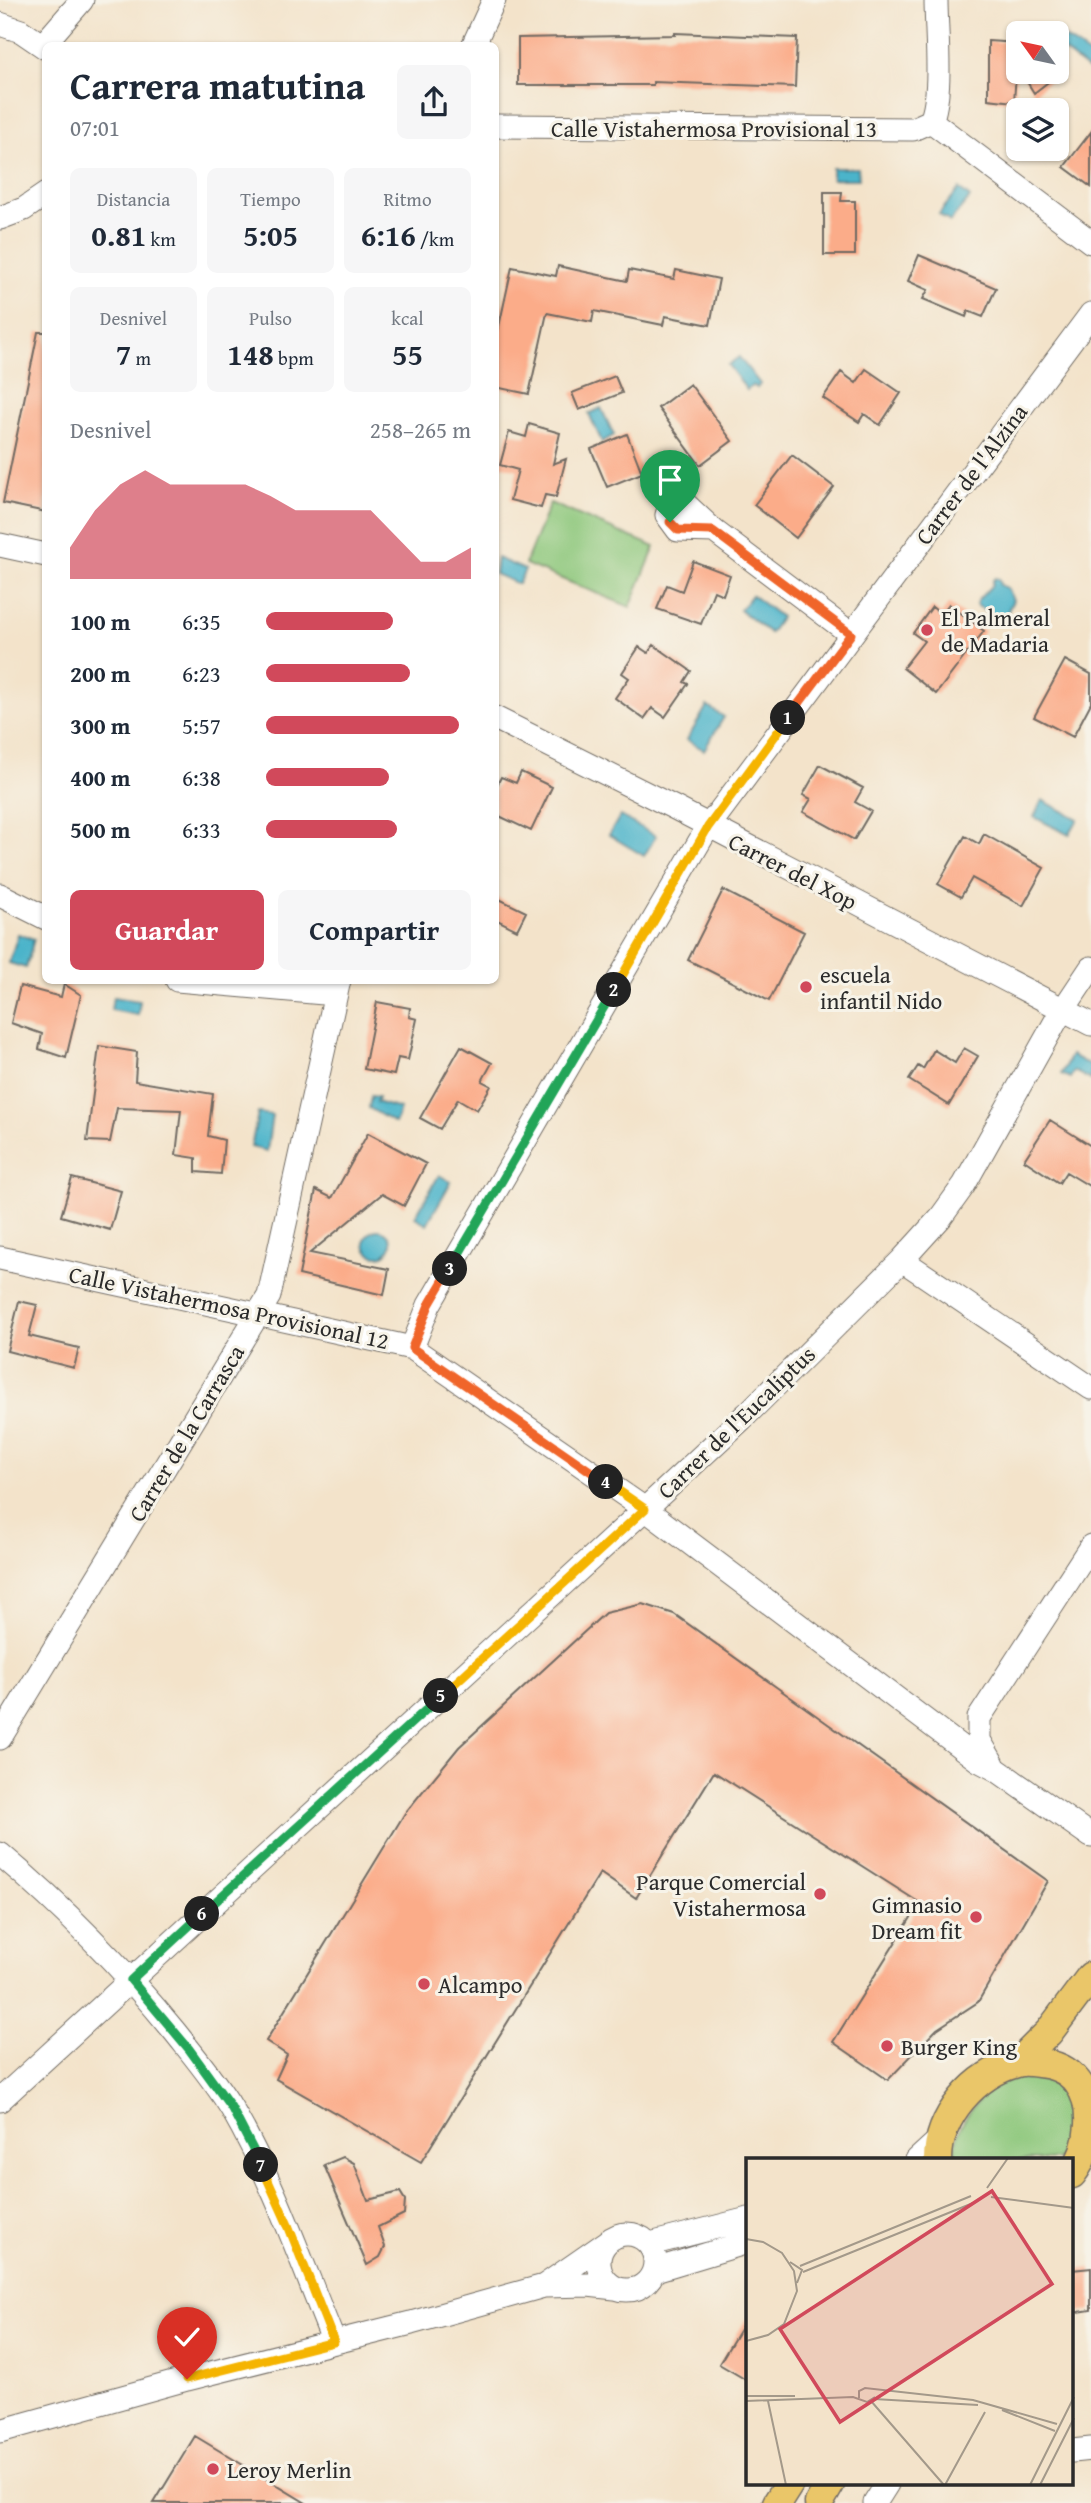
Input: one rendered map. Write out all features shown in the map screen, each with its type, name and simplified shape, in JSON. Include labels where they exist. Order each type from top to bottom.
[{"type":"main road","points":[[1019,2062],[1049,2032],[1091,1976]]},
{"type":"main road","points":[[940,2149],[951,2114],[964,2095],[981,2080],[999,2069],[1019,2062],[1046,2064],[1072,2076],[1090,2095],[1090,2138],[1074,2171]]},
{"type":"main road","points":[[777,2503],[788,2486]]},
{"type":"main road","points":[[819,2503],[829,2486]]},
{"type":"street","points":[[47,42],[82,0]]},
{"type":"street","points":[[475,42],[494,0]]},
{"type":"street","points":[[936,0],[937,95],[931,121],[1091,242]]},
{"type":"street","points":[[0,24],[21,31],[42,45]]},
{"type":"street","name":"Calle Vistahermosa Provisional 13","points":[[499,126],[912,129],[931,121]]},
{"type":"street","points":[[0,218],[24,209],[42,197]]},
{"type":"street","name":"Carrer de l'Alzina","points":[[412,1348],[429,1305],[708,827],[1091,314]]},
{"type":"street","points":[[713,531],[851,634]]},
{"type":"street","points":[[0,545],[42,554]]},
{"type":"street","name":"Carrer del Xop","points":[[499,720],[1091,1024]]},
{"type":"street","points":[[0,895],[42,916]]},
{"type":"street","name":"Carrer de l'Eucaliptus","points":[[0,2100],[645,1509],[747,1414],[902,1260],[941,1217],[964,1185],[1091,968]]},
{"type":"street","points":[[268,984],[337,987]]},
{"type":"street","name":"Carrer de la Carrasca","points":[[0,1738],[270,1296],[337,987]]},
{"type":"street","name":"Calle Vistahermosa Provisional 12","points":[[0,1258],[412,1348],[645,1509],[978,1760],[997,1770],[1091,1836]]},
{"type":"street","points":[[902,1260],[1091,1388]]},
{"type":"street","points":[[979,1718],[1084,1568],[1091,1546]]},
{"type":"street","name":"Calle Vistahermosa Provisional 12","points":[[926,1719],[948,1727],[958,1727],[979,1718],[979,1740],[997,1770]]},
{"type":"street","points":[[0,1854],[43,1891],[131,1980],[180,2038],[231,2107],[288,2225],[334,2342]]},
{"type":"street","points":[[921,2158],[940,2149]]},
{"type":"street","points":[[650,2244],[746,2220]]},
{"type":"street","points":[[544,2286],[622,2233],[642,2237],[650,2244],[655,2256],[655,2270]]},
{"type":"street","points":[[606,2243],[598,2262],[601,2273],[615,2288]]},
{"type":"street","points":[[0,2431],[544,2286],[588,2285],[633,2290],[643,2285],[655,2270],[746,2243]]},
{"type":"street","points":[[875,2503],[886,2486]]},
{"type":"green space","points":[[550,503],[655,547],[630,607],[525,564]]},
{"type":"green space","points":[[1022,2076],[1037,2076],[1057,2085],[1070,2102],[1071,2131],[1059,2158],[954,2158],[958,2134],[971,2110],[1002,2083]]},
{"type":"water","points":[[1069,41],[1091,56],[1091,72],[1069,55]]},
{"type":"water","points":[[832,168],[858,168],[859,179],[832,179]]},
{"type":"water","points":[[959,189],[970,198],[950,222],[939,214]]},
{"type":"water","points":[[739,357],[760,384],[757,388],[753,385],[747,390],[728,365]]},
{"type":"water","points":[[601,408],[614,435],[602,442],[589,414]]},
{"type":"water","points":[[499,559],[525,570],[518,584],[499,576]]},
{"type":"water","points":[[995,578],[1000,585],[1007,588],[1013,600],[1006,622],[976,605]]},
{"type":"water","points":[[752,595],[781,617],[770,633],[740,610]]},
{"type":"water","points":[[707,706],[724,717],[704,750],[687,740]]},
{"type":"water","points":[[1042,800],[1078,819],[1069,835],[1034,817]]},
{"type":"water","points":[[620,816],[656,836],[644,856],[609,835]]},
{"type":"water","points":[[18,934],[34,939],[26,968],[9,963]]},
{"type":"water","points":[[113,997],[140,1001],[138,1015],[111,1010]]},
{"type":"water","points":[[1071,1055],[1091,1066],[1091,1080],[1074,1071],[1070,1078],[1061,1074]]},
{"type":"water","points":[[371,1096],[378,1097],[376,1102],[400,1109],[395,1123],[369,1108]]},
{"type":"water","points":[[258,1113],[272,1115],[267,1151],[251,1147]]},
{"type":"water","points":[[439,1175],[451,1182],[427,1224],[415,1217]]},
{"type":"water","points":[[378,1230],[387,1234],[391,1243],[387,1252],[378,1256],[369,1252],[365,1243],[369,1234]]},
{"type":"building","points":[[675,33],[797,38],[795,87],[653,82],[653,85],[518,85],[518,38]]},
{"type":"building","points":[[988,41],[1006,42],[1006,84],[1015,84],[1014,98],[1006,98],[1006,101],[988,99]]},
{"type":"building","points":[[1028,84],[1046,84],[1034,93]]},
{"type":"building","points":[[1091,132],[1091,187],[1064,167]]},
{"type":"building","points":[[824,192],[842,192],[841,201],[855,201],[855,255],[824,255]]},
{"type":"building","points":[[919,255],[996,288],[983,317],[968,311],[966,317],[923,299],[928,290],[908,281]]},
{"type":"building","points":[[558,266],[627,281],[629,270],[674,279],[676,270],[719,279],[710,325],[665,316],[663,325],[594,311],[592,322],[547,313],[529,394],[499,388],[499,327],[512,267],[556,276]]},
{"type":"building","points":[[38,332],[42,332],[42,511],[3,503]]},
{"type":"building","points":[[866,369],[901,393],[880,425],[864,414],[859,422],[823,398],[841,372],[856,383]]},
{"type":"building","points":[[615,376],[622,393],[579,410],[572,393]]},
{"type":"building","points":[[690,384],[732,441],[700,465],[658,408]]},
{"type":"building","points":[[529,424],[560,433],[553,464],[566,459],[556,497],[545,495],[541,508],[510,500],[518,470],[500,465],[509,432],[526,437]]},
{"type":"building","points":[[627,434],[642,473],[607,487],[591,449]]},
{"type":"building","points":[[792,455],[834,487],[796,538],[754,505]]},
{"type":"building","points":[[693,561],[730,575],[723,595],[714,591],[701,624],[657,609],[667,585],[682,591]]},
{"type":"building","points":[[949,604],[984,631],[936,694],[903,668],[924,641],[913,633],[932,607],[941,614]]},
{"type":"building","points":[[654,645],[691,671],[684,682],[688,684],[665,717],[652,708],[644,719],[615,698],[629,678],[622,673],[639,647],[648,653]]},
{"type":"building","points":[[1065,660],[1091,674],[1091,703],[1073,737],[1034,717]]},
{"type":"building","points":[[820,765],[863,788],[855,802],[871,811],[854,840],[803,812],[811,799],[803,795]]},
{"type":"building","points":[[521,772],[552,787],[531,831],[499,816],[501,777],[516,783]]},
{"type":"building","points":[[984,834],[1044,868],[1023,906],[972,878],[961,897],[938,884],[965,836],[979,844]]},
{"type":"building","points":[[723,890],[804,932],[769,1001],[688,960]]},
{"type":"building","points":[[499,899],[526,912],[517,930],[499,921]]},
{"type":"building","points":[[64,984],[81,995],[66,1058],[39,1049],[42,1034],[11,1023],[20,986],[61,997]]},
{"type":"building","points":[[377,1002],[410,1008],[409,1017],[417,1019],[408,1060],[398,1058],[394,1075],[364,1069]]},
{"type":"building","points":[[99,1046],[137,1052],[135,1081],[213,1094],[208,1136],[224,1140],[221,1174],[196,1172],[196,1158],[176,1155],[181,1110],[117,1108],[110,1142],[87,1141]]},
{"type":"building","points":[[461,1046],[492,1063],[482,1081],[491,1086],[477,1110],[458,1099],[440,1129],[420,1118]]},
{"type":"building","points":[[964,1048],[978,1056],[949,1105],[909,1080],[918,1066],[923,1069],[934,1050],[955,1063]]},
{"type":"building","points":[[1050,1120],[1091,1146],[1091,1187],[1066,1172],[1059,1183],[1024,1160]]},
{"type":"building","points":[[368,1133],[426,1164],[404,1206],[382,1194],[310,1253],[389,1269],[384,1295],[299,1275],[316,1190],[332,1198]]},
{"type":"building","points":[[72,1178],[121,1191],[110,1230],[61,1216]]},
{"type":"building","points":[[19,1301],[37,1305],[29,1336],[79,1348],[74,1368],[7,1351]]},
{"type":"building","points":[[643,1604],[674,1614],[1048,1881],[978,2002],[937,2029],[888,2080],[833,2042],[920,1903],[714,1772],[636,1898],[600,1873],[421,2162],[276,2079],[287,2055],[266,2041],[405,1813],[459,1747],[605,1613]]},
{"type":"building","points":[[343,2157],[354,2163],[368,2200],[400,2192],[405,2200],[404,2214],[378,2227],[385,2247],[380,2257],[367,2265],[324,2165]]},
{"type":"building","points":[[1091,2268],[1091,2310],[1074,2313],[1074,2270]]},
{"type":"building","points":[[746,2319],[746,2380],[719,2364]]},
{"type":"building","name":"Leroy Merlin","points":[[195,2436],[306,2503],[154,2503]]},
{"type":"place","name":"El Palmeral de Madaria","points":[[927,630]]},
{"type":"place","name":"escuela infantil Nido","points":[[806,987]]},
{"type":"place","name":"Parque Comercial Vistahermosa","points":[[820,1894]]},
{"type":"place","name":"Gimnasio Dream fit","points":[[976,1917]]},
{"type":"place","name":"Alcampo","points":[[424,1984]]},
{"type":"place","name":"Burger King","points":[[887,2046]]},
{"type":"place","name":"Leroy Merlin","points":[[213,2469]]},
{"type":"route","points":[[187,2379],[334,2342],[288,2225],[231,2107],[189,2049],[131,1980],[645,1509],[412,1348],[429,1305],[708,827],[851,634],[713,531],[678,530],[670,522]]}]
